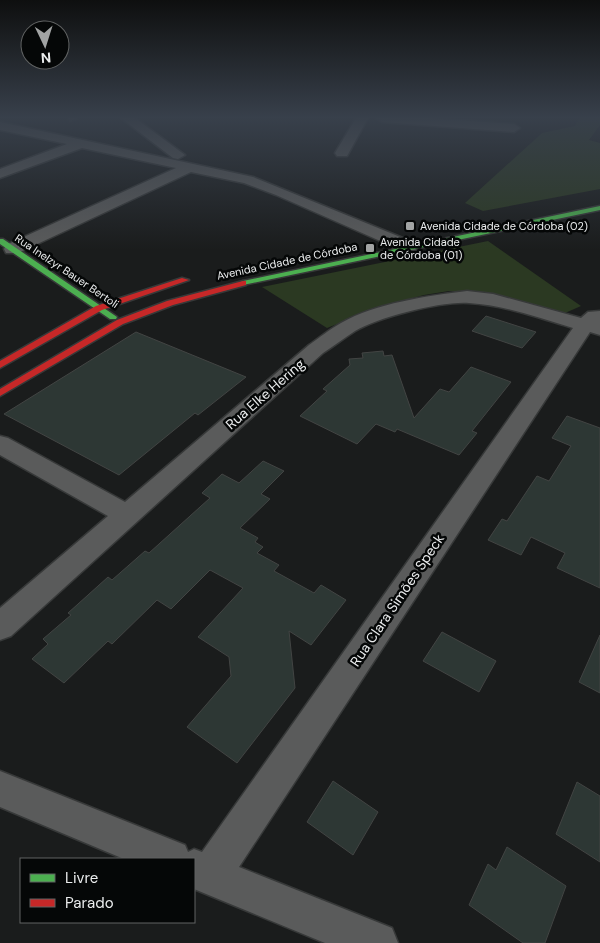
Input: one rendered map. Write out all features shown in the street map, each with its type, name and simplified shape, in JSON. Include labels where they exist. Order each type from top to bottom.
[{"type":"street","points":[[0,174],[32,162]]},
{"type":"street","points":[[166,162],[265,186],[387,237],[408,240]]},
{"type":"street","points":[[6,245],[190,167]]},
{"type":"street","name":"Avenida Cidade de Córdoba","points":[[0,393],[120,322],[170,303],[233,284],[408,240],[600,208]]},
{"type":"street","name":"Avenida Cidade de Córdoba","points":[[368,241],[387,237]]},
{"type":"street","name":"Rua Inelzyr Bauer Bertoli","points":[[6,245],[120,322]]},
{"type":"street","name":"Avenida Cidade de Córdoba","points":[[0,365],[100,308],[149,290],[197,276]]},
{"type":"street","name":"Rua Elke Hering","points":[[0,627],[316,349],[348,327],[368,318],[427,302],[467,297],[493,300],[595,323]]},
{"type":"street","name":"Rua Clara Simões Speck","points":[[202,872],[595,323]]},
{"type":"street","points":[[0,444],[127,515]]},
{"type":"street","points":[[0,789],[169,858]]},
{"type":"street","points":[[202,872],[378,943]]},
{"type":"green space","points":[[510,162],[600,162],[600,189],[483,211],[465,203]]},
{"type":"green space","points":[[488,241],[581,306],[565,313],[492,294],[449,291],[424,295],[380,307],[327,328],[262,287]]},
{"type":"building","points":[[486,316],[536,332],[522,348],[472,331]]},
{"type":"building","points":[[136,332],[246,377],[198,415],[195,413],[119,475],[4,414]]},
{"type":"building","points":[[383,351],[384,356],[392,355],[414,418],[440,389],[449,392],[471,367],[511,382],[472,431],[477,433],[459,455],[397,429],[395,432],[376,424],[357,444],[300,416],[327,391],[323,389],[350,365],[349,359],[363,358],[362,353]]},
{"type":"building","points":[[567,416],[600,428],[600,588],[557,568],[565,553],[531,537],[521,555],[488,540],[502,519],[507,521],[537,476],[549,481],[571,446],[552,438]]},
{"type":"building","points":[[263,461],[284,471],[261,494],[270,499],[240,528],[258,538],[255,542],[263,547],[257,553],[279,565],[274,571],[314,593],[321,585],[346,600],[311,645],[289,631],[295,688],[237,763],[187,727],[231,676],[229,657],[198,637],[243,588],[210,570],[171,609],[157,600],[112,644],[108,641],[64,683],[32,659],[48,644],[43,639],[71,615],[68,613],[108,577],[112,580],[145,551],[149,553],[210,498],[202,493],[222,474],[239,483]]},
{"type":"building","points":[[442,632],[496,661],[479,692],[423,661]]},
{"type":"building","points":[[600,635],[600,693],[579,682]]},
{"type":"building","points":[[333,781],[378,812],[353,855],[307,822]]},
{"type":"building","points":[[577,782],[600,796],[600,862],[556,834]]},
{"type":"building","points":[[507,847],[566,886],[545,943],[523,943],[469,905],[488,864],[496,870]]},
{"type":"traffic: fast","points":[[243,283],[600,208]]},
{"type":"traffic: fast","points":[[0,241],[113,317]]},
{"type":"traffic: jam","points":[[0,365],[99,308],[185,280]]},
{"type":"traffic: jam","points":[[0,393],[120,322],[170,303],[243,283]]},
{"type":"place","name":"Avenida Cidade de Córdoba (02)","points":[[410,226]]},
{"type":"place","name":"Avenida Cidade de Córdoba (01)","points":[[370,248]]}]
